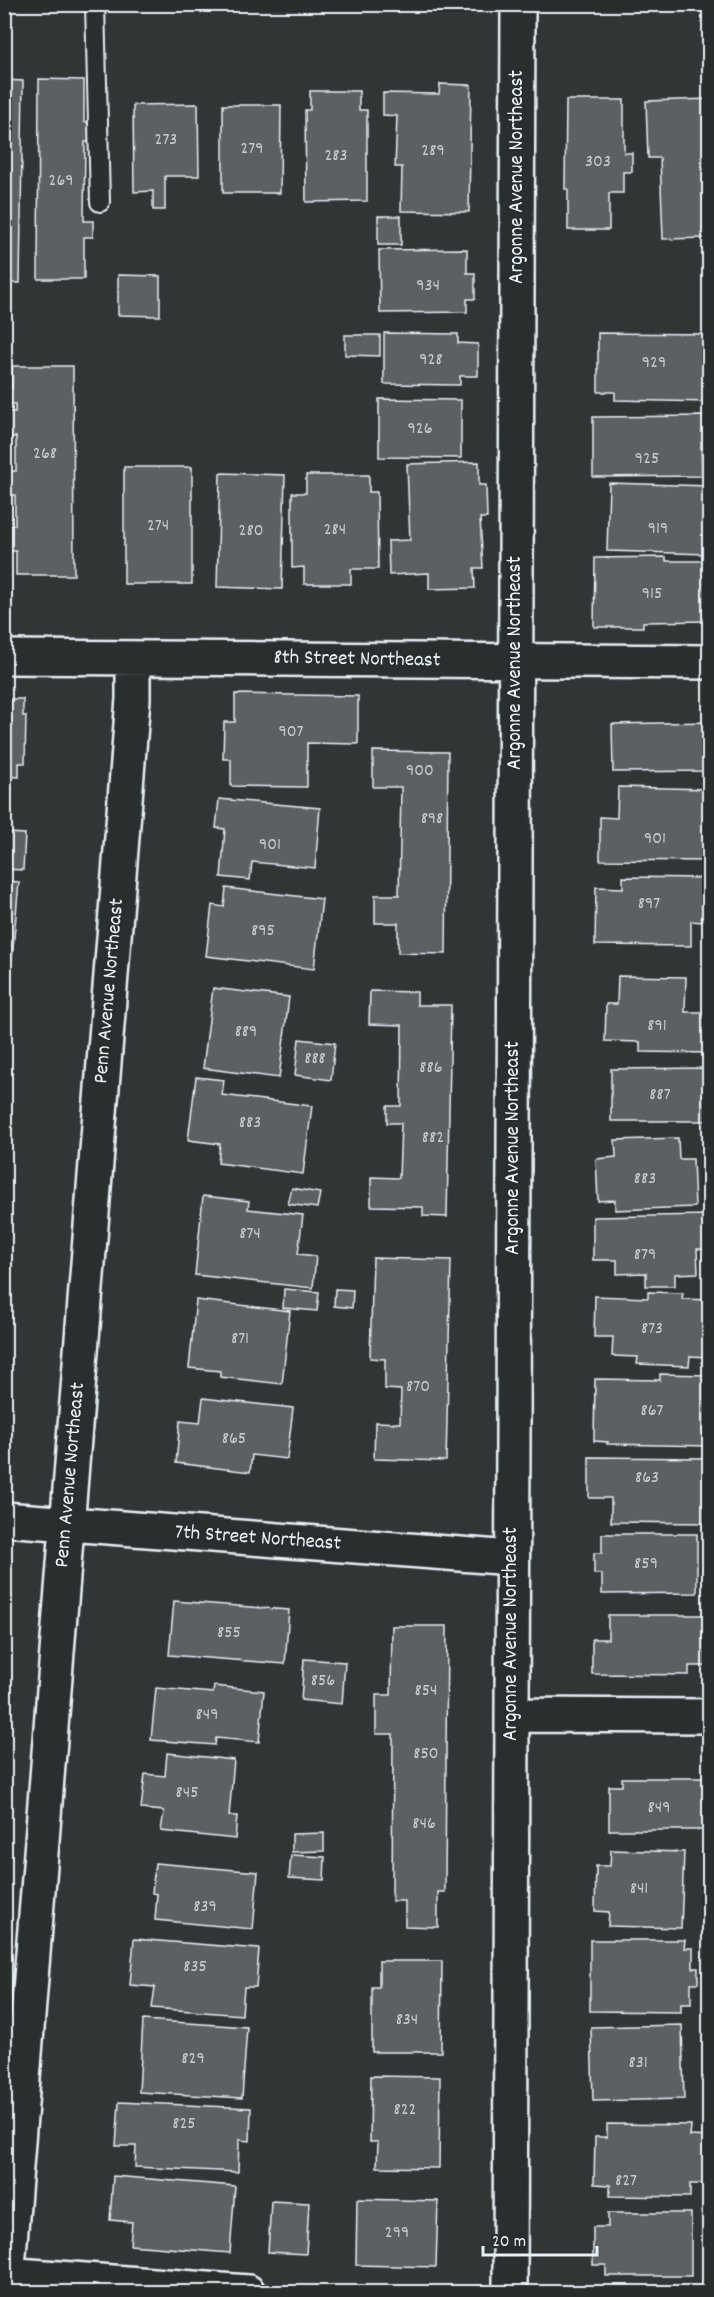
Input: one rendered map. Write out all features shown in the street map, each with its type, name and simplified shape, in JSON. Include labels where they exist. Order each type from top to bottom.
[{"type":"street","name":"Argonne Avenue Northeast","points":[[510,2292],[518,4]]},
{"type":"street","name":"8th Street Northeast","points":[[4,657],[710,662]]},
{"type":"street","name":"Penn Avenue Northeast","points":[[6,2280],[132,723],[133,658]]},
{"type":"street","name":"7th Street Northeast","points":[[4,1519],[512,1558]]},
{"type":"street","points":[[512,1715],[710,1716]]},
{"type":"street","points":[[6,2280],[248,2292]]},
{"type":"lane","points":[[95,4],[100,201]]},
{"type":"building","points":[[39,79],[84,80],[84,122],[91,122],[91,142],[85,142],[84,221],[93,221],[93,237],[84,237],[84,279],[38,279]]},
{"type":"building","points":[[4,80],[23,81],[20,283],[4,283]]},
{"type":"building","points":[[440,84],[471,85],[469,212],[401,211],[402,167],[395,167],[397,116],[383,115],[383,93],[439,94]]},
{"type":"building","points":[[310,91],[359,91],[359,110],[367,110],[367,201],[306,202],[305,110],[310,110]]},
{"type":"building","points":[[710,99],[708,238],[663,239],[660,158],[648,158],[646,101]]},
{"type":"building","points":[[566,100],[624,100],[624,153],[632,153],[632,172],[623,172],[623,193],[609,193],[609,230],[568,230],[568,189],[565,189]]},
{"type":"building","points":[[198,104],[199,176],[165,176],[165,210],[153,210],[153,191],[134,192],[133,105]]},
{"type":"building","points":[[223,105],[281,105],[280,193],[223,193]]},
{"type":"building","points":[[378,216],[401,216],[401,245],[378,245]]},
{"type":"building","points":[[467,249],[467,273],[475,273],[475,299],[467,299],[467,312],[380,313],[379,250]]},
{"type":"building","points":[[118,275],[160,276],[160,316],[118,315]]},
{"type":"building","points":[[384,333],[458,334],[458,343],[478,344],[478,376],[460,376],[460,385],[384,384]]},
{"type":"building","points":[[598,333],[710,334],[710,402],[615,400],[615,392],[598,392]]},
{"type":"building","points":[[345,335],[380,335],[380,356],[345,355]]},
{"type":"building","points":[[12,366],[73,366],[74,575],[16,575],[16,551],[6,551],[6,525],[15,525],[15,495],[4,495],[4,471],[16,471],[16,437],[5,437],[5,412],[15,412],[15,404],[5,404],[5,388],[12,388]]},
{"type":"building","points":[[379,399],[461,400],[461,458],[379,457]]},
{"type":"building","points":[[707,416],[707,442],[701,442],[702,476],[593,477],[593,417]]},
{"type":"building","points":[[479,462],[479,485],[486,485],[487,518],[480,518],[483,568],[474,568],[475,588],[429,589],[429,573],[389,575],[388,541],[410,540],[407,464]]},
{"type":"building","points":[[124,467],[192,467],[192,584],[124,584]]},
{"type":"building","points":[[220,473],[285,475],[282,589],[217,587]]},
{"type":"building","points":[[306,475],[369,475],[369,492],[377,492],[378,569],[351,569],[351,584],[304,584],[304,567],[292,568],[292,493],[306,493]]},
{"type":"building","points":[[609,483],[710,486],[708,554],[607,551]]},
{"type":"building","points":[[666,557],[666,561],[704,561],[704,570],[710,570],[709,621],[643,622],[643,627],[594,627],[595,558]]},
{"type":"building","points":[[235,694],[358,696],[358,744],[307,743],[307,787],[231,786],[231,759],[223,759],[224,722],[235,722]]},
{"type":"building","points":[[4,699],[23,699],[23,716],[26,716],[25,763],[19,763],[19,777],[4,776]]},
{"type":"building","points":[[710,722],[710,771],[613,772],[612,724]]},
{"type":"building","points":[[373,751],[448,752],[446,954],[398,953],[398,923],[375,923],[375,895],[399,895],[401,787],[373,787]]},
{"type":"building","points":[[618,787],[710,789],[710,861],[600,860],[600,817],[617,818]]},
{"type":"building","points":[[219,799],[320,808],[315,868],[252,862],[250,880],[221,877],[225,829],[216,828]]},
{"type":"building","points":[[4,806],[10,806],[9,833],[25,834],[23,870],[4,869]]},
{"type":"building","points":[[623,877],[702,878],[702,922],[691,921],[691,946],[595,945],[596,887],[623,888]]},
{"type":"building","points":[[4,881],[19,882],[12,959],[4,958]]},
{"type":"building","points":[[226,888],[322,899],[314,969],[206,956],[212,905],[224,907]]},
{"type":"building","points":[[618,976],[686,977],[685,1012],[710,1012],[710,1053],[640,1052],[640,1042],[605,1041],[606,1004],[617,1004]]},
{"type":"building","points":[[213,988],[289,997],[279,1078],[203,1068]]},
{"type":"building","points":[[370,991],[417,992],[417,1005],[451,1005],[447,1217],[423,1216],[423,1207],[371,1206],[371,1177],[399,1178],[401,1123],[387,1123],[387,1106],[401,1106],[402,1025],[369,1024]]},
{"type":"building","points":[[4,998],[11,998],[7,1042],[4,1042]]},
{"type":"building","points":[[299,1039],[335,1043],[331,1080],[295,1075]]},
{"type":"building","points":[[710,1068],[710,1121],[611,1121],[611,1069]]},
{"type":"building","points":[[196,1077],[224,1080],[222,1095],[312,1106],[303,1174],[218,1163],[220,1144],[188,1140]]},
{"type":"building","points":[[678,1138],[679,1159],[693,1159],[695,1207],[615,1210],[615,1200],[598,1201],[596,1159],[616,1157],[615,1140]]},
{"type":"building","points":[[292,1188],[320,1193],[317,1208],[288,1204]]},
{"type":"building","points":[[203,1196],[249,1201],[248,1209],[303,1215],[298,1254],[316,1256],[313,1288],[195,1275]]},
{"type":"building","points":[[710,1215],[710,1249],[697,1249],[698,1273],[675,1274],[675,1286],[646,1286],[646,1273],[617,1274],[617,1260],[593,1260],[593,1217]]},
{"type":"building","points":[[373,1258],[451,1260],[446,1461],[374,1459],[375,1422],[400,1423],[401,1390],[385,1389],[385,1359],[370,1358]]},
{"type":"building","points":[[284,1289],[319,1292],[317,1311],[283,1308]]},
{"type":"building","points":[[335,1289],[353,1290],[352,1308],[334,1306]]},
{"type":"building","points":[[648,1292],[683,1293],[682,1299],[710,1300],[708,1357],[690,1356],[689,1366],[637,1364],[638,1357],[612,1356],[613,1337],[594,1337],[595,1296],[648,1298]]},
{"type":"building","points":[[196,1300],[290,1311],[282,1384],[220,1377],[220,1371],[189,1368]]},
{"type":"building","points":[[660,1374],[710,1375],[710,1446],[607,1444],[608,1442],[594,1441],[595,1379],[660,1380]]},
{"type":"building","points":[[203,1398],[293,1408],[287,1459],[252,1455],[250,1472],[176,1463],[180,1421],[200,1423]]},
{"type":"building","points":[[589,1457],[706,1458],[705,1523],[611,1522],[611,1498],[589,1498]]},
{"type":"building","points":[[602,1534],[697,1534],[697,1593],[602,1594],[602,1574],[594,1574],[594,1553],[602,1553]]},
{"type":"building","points":[[174,1601],[289,1610],[285,1664],[169,1655]]},
{"type":"building","points":[[608,1615],[710,1615],[710,1666],[689,1666],[689,1675],[592,1674],[592,1639],[608,1639]]},
{"type":"building","points":[[392,1626],[447,1626],[445,1892],[438,1892],[438,1927],[405,1926],[405,1901],[392,1901],[393,1734],[376,1734],[376,1695],[391,1695]]},
{"type":"building","points":[[304,1659],[345,1662],[342,1704],[301,1700]]},
{"type":"building","points":[[214,1686],[264,1691],[259,1742],[216,1738],[215,1745],[151,1740],[156,1688],[213,1693]]},
{"type":"building","points":[[167,1753],[234,1760],[229,1816],[237,1816],[235,1839],[161,1831],[164,1811],[141,1809],[145,1774],[165,1776]]},
{"type":"building","points":[[622,1778],[710,1778],[710,1830],[609,1830],[609,1786],[622,1786]]},
{"type":"building","points":[[324,1833],[324,1851],[292,1852],[292,1834]]},
{"type":"building","points":[[611,1850],[684,1852],[681,1928],[608,1926],[609,1912],[595,1911],[596,1866],[610,1866]]},
{"type":"building","points":[[291,1855],[325,1857],[324,1880],[289,1878]]},
{"type":"building","points":[[155,1863],[258,1872],[253,1929],[155,1920],[157,1894],[152,1893]]},
{"type":"building","points":[[134,1939],[259,1949],[256,1987],[244,1987],[242,2015],[152,2008],[155,1987],[130,1985]]},
{"type":"building","points":[[590,1940],[685,1940],[684,1948],[693,1948],[693,1968],[698,1968],[698,1983],[691,1983],[691,2004],[681,2004],[681,2012],[590,2011]]},
{"type":"building","points":[[379,1961],[442,1961],[441,2052],[372,2052],[372,1987],[379,1987]]},
{"type":"building","points":[[143,2020],[247,2027],[242,2098],[139,2092]]},
{"type":"building","points":[[682,2025],[684,2099],[593,2101],[591,2027]]},
{"type":"building","points":[[371,2076],[440,2077],[439,2168],[377,2167],[378,2142],[370,2142]]},
{"type":"building","points":[[119,2102],[251,2108],[250,2141],[239,2140],[238,2172],[135,2167],[136,2146],[116,2146]]},
{"type":"building","points":[[607,2124],[691,2125],[690,2136],[710,2137],[710,2184],[690,2184],[690,2197],[610,2196],[610,2185],[594,2184],[595,2137],[607,2137]]},
{"type":"building","points":[[113,2176],[235,2186],[230,2253],[130,2245],[132,2222],[110,2220]]},
{"type":"building","points":[[357,2199],[438,2201],[436,2267],[356,2265]]},
{"type":"building","points":[[271,2201],[309,2203],[306,2254],[268,2252]]},
{"type":"building","points":[[608,2213],[691,2213],[691,2276],[606,2276],[606,2265],[593,2265],[593,2227],[608,2227]]}]
